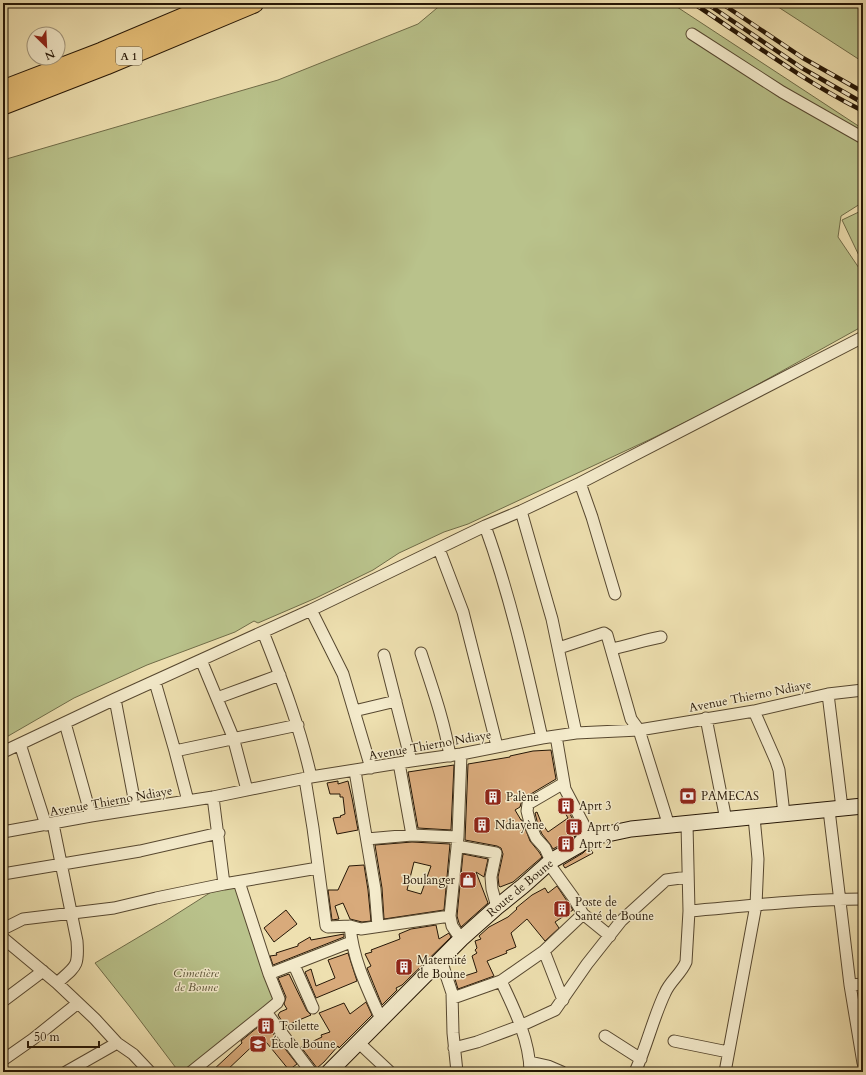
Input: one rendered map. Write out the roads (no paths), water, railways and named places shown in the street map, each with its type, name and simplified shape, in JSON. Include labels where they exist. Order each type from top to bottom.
[{"type":"highway","name":"A 1","points":[[3,90],[102,52],[218,3]]},
{"type":"highway","name":"A 1","points":[[3,105],[106,65],[254,3]]},
{"type":"street","points":[[692,34],[782,92],[863,138]]},
{"type":"street","points":[[3,752],[115,699],[311,610],[423,555],[439,549],[485,526],[580,483],[863,337]]},
{"type":"street","points":[[580,483],[615,594]]},
{"type":"street","points":[[521,511],[559,648],[576,734]]},
{"type":"street","points":[[485,526],[519,637],[542,738]]},
{"type":"street","points":[[439,549],[463,612],[497,746]]},
{"type":"street","points":[[311,610],[343,674],[371,768]]},
{"type":"street","points":[[263,632],[298,724],[308,778],[325,924],[328,927],[350,926],[361,929],[450,916]]},
{"type":"street","points":[[559,648],[604,633],[607,634],[631,719],[639,730],[670,826]]},
{"type":"street","points":[[612,649],[630,646],[641,641],[661,637]]},
{"type":"street","points":[[420,653],[456,755],[457,841],[450,916],[452,926],[461,939]]},
{"type":"street","points":[[384,656],[411,760]]},
{"type":"street","points":[[201,660],[234,737],[247,790]]},
{"type":"street","points":[[217,698],[280,675]]},
{"type":"street","points":[[155,682],[188,801]]},
{"type":"street","name":"Avenue Thierno Ndiaye","points":[[3,832],[91,816],[214,797],[308,778],[411,760],[456,755],[542,738],[639,730],[754,711],[828,694],[863,690]]},
{"type":"street","points":[[828,694],[836,809],[839,899],[850,985],[863,1063]]},
{"type":"street","points":[[115,699],[136,809]]},
{"type":"street","points":[[354,711],[396,701]]},
{"type":"street","points":[[754,711],[779,770],[784,814]]},
{"type":"street","points":[[706,718],[726,820]]},
{"type":"street","points":[[65,723],[91,816]]},
{"type":"street","points":[[175,751],[298,724]]},
{"type":"street","points":[[556,736],[565,789],[585,827],[586,832],[584,839]]},
{"type":"street","points":[[20,744],[49,824],[60,864],[77,940],[78,962],[74,968],[57,983]]},
{"type":"street","points":[[399,763],[412,835]]},
{"type":"street","points":[[355,771],[376,889],[378,926]]},
{"type":"street","points":[[564,783],[531,802],[526,807],[531,827],[536,838],[545,848],[551,860],[552,868],[573,897],[583,914],[610,936]]},
{"type":"street","points":[[214,797],[224,884]]},
{"type":"street","name":"Route de Boune","points":[[329,1072],[461,939],[497,906],[523,886],[551,860],[580,845],[584,839],[631,829],[863,806]]},
{"type":"street","points":[[725,1072],[756,905],[758,859],[754,817]]},
{"type":"street","points":[[635,1072],[664,995],[672,980],[682,970],[686,962],[689,911],[687,824]]},
{"type":"street","points":[[3,874],[140,851],[219,833]]},
{"type":"street","points":[[367,839],[412,835],[457,841],[496,853],[491,876],[492,889],[497,906]]},
{"type":"street","points":[[150,1072],[133,1054],[116,1043],[95,1019],[57,983],[3,937],[24,919],[114,908],[224,884],[318,868]]},
{"type":"street","points":[[454,1048],[477,1042],[552,1013],[558,1008],[587,964],[622,921],[666,880],[688,876]]},
{"type":"street","points":[[191,1072],[277,1003],[279,999],[269,974],[239,882]]},
{"type":"street","points":[[689,911],[839,899],[863,899]]},
{"type":"street","points":[[452,998],[501,980],[544,951],[583,914]]},
{"type":"street","points":[[350,926],[351,942],[361,976],[381,1019]]},
{"type":"street","points":[[269,974],[351,942]]},
{"type":"street","points":[[544,951],[563,1000]]},
{"type":"street","points":[[441,960],[452,998],[454,1071]]},
{"type":"street","points":[[294,965],[313,1008]]},
{"type":"street","points":[[3,1001],[43,971]]},
{"type":"street","points":[[501,980],[529,1052],[530,1067],[548,1066],[562,1072]]},
{"type":"street","points":[[850,985],[863,984]]},
{"type":"street","points":[[3,1060],[33,1039],[78,1003]]},
{"type":"street","points":[[266,1012],[311,1072]]},
{"type":"street","points":[[605,1036],[641,1059]]},
{"type":"street","points":[[358,1042],[390,1072]]},
{"type":"street","points":[[674,1042],[728,1052]]},
{"type":"street","points":[[66,1072],[116,1043]]},
{"type":"street","points":[[859,1072],[863,1067]]},
{"type":"railway","points":[[693,3],[776,60],[819,87],[863,111]]},
{"type":"railway","points":[[706,3],[802,68],[863,103]]},
{"type":"railway","points":[[721,3],[803,58],[863,92]]},
{"type":"place","name":"PAMECAS","points":[[688,796]]},
{"type":"place","name":"Palène","points":[[493,797]]},
{"type":"place","name":"Aprt 3","points":[[566,806]]},
{"type":"place","name":"Ndiayène","points":[[482,825]]},
{"type":"place","name":"Aprt 6","points":[[574,827]]},
{"type":"place","name":"Aprt 2","points":[[566,844]]},
{"type":"place","name":"Boulanger","points":[[468,880]]},
{"type":"place","name":"Poste de Santé de Boune","points":[[562,909]]},
{"type":"place","name":"Maternité de Boune","points":[[404,967]]},
{"type":"place","name":"Toilette","points":[[266,1026]]},
{"type":"place","name":"École Boune","points":[[258,1044]]},
{"type":"park label","name":"Cimetière de Boune","points":[[196,980]]}]
